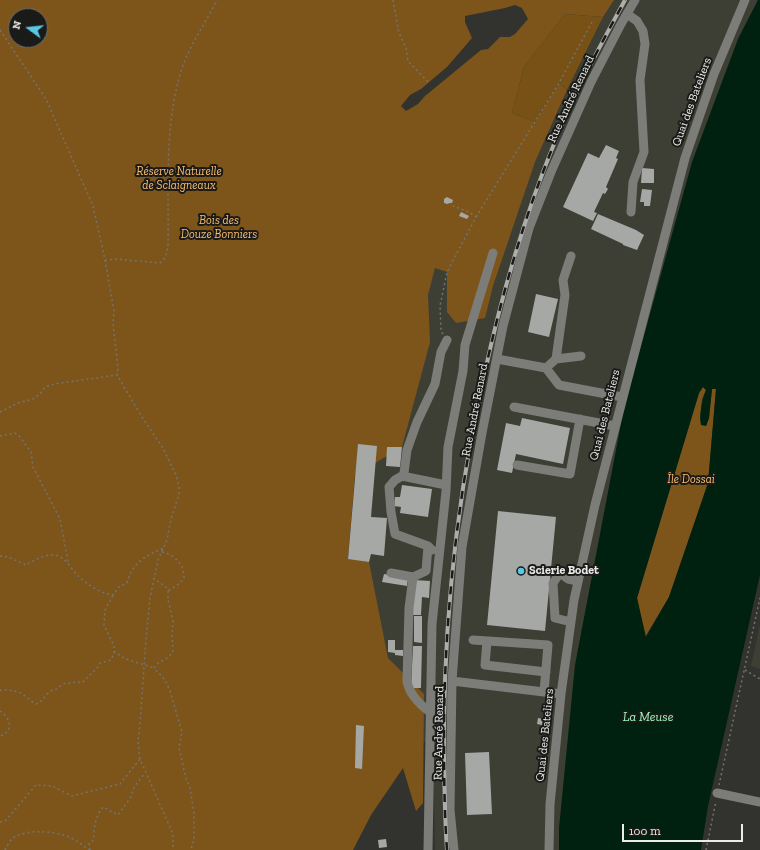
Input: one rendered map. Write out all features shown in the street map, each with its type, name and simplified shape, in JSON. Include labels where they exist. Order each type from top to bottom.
[{"type":"street","name":"Rue André Renard","points":[[454,850],[450,810],[452,681],[462,547],[503,326],[532,221],[551,172],[590,82],[635,0]]},
{"type":"street","name":"Quai des Bateliers","points":[[549,850],[550,804],[561,694],[578,581],[622,397],[685,158],[714,74],[745,0]]},
{"type":"street","points":[[627,14],[637,21],[643,31],[645,44],[640,80],[644,152],[633,182],[631,212]]},
{"type":"street","points":[[428,850],[432,624],[446,485],[448,447],[463,371],[465,345],[494,253]]},
{"type":"street","points":[[556,359],[565,295],[563,280],[571,256]]},
{"type":"street","points":[[404,473],[407,450],[417,422],[435,384],[441,352],[447,340]]},
{"type":"street","points":[[546,368],[556,359],[581,356]]},
{"type":"street","points":[[496,359],[546,368],[559,385],[622,397]]},
{"type":"street","points":[[514,407],[615,426]]},
{"type":"street","points":[[517,465],[570,474],[580,419]]},
{"type":"street","points":[[439,554],[434,552],[428,546],[395,534],[390,512],[389,487],[395,480],[402,476],[446,485]]},
{"type":"street","points":[[426,571],[428,546]]},
{"type":"street","points":[[391,573],[413,577],[426,571],[437,572]]},
{"type":"street","points":[[571,622],[555,618],[553,583],[560,573],[568,579],[578,581]]},
{"type":"street","points":[[413,577],[410,608],[407,681],[408,688],[430,712]]},
{"type":"street","points":[[473,640],[548,645],[544,692]]},
{"type":"street","points":[[487,641],[485,665],[546,672]]},
{"type":"street","points":[[452,681],[561,694]]},
{"type":"street","points":[[717,793],[760,802]]},
{"type":"path","points":[[105,260],[117,259],[160,263],[166,256],[168,245],[167,172],[170,122],[178,83],[185,59],[217,0]]},
{"type":"path","points":[[393,0],[399,33],[406,48],[408,61],[428,83]]},
{"type":"path","points":[[447,340],[441,331],[440,306],[447,272],[476,217],[559,83],[593,20]]},
{"type":"path","points":[[0,30],[46,99],[93,206],[114,311],[113,323],[118,369],[117,375],[142,417],[163,448],[176,475],[179,486],[180,494],[171,519],[167,540],[158,560],[153,578],[146,639],[138,742],[140,759],[145,773],[170,826],[174,841],[173,850]]},
{"type":"path","points":[[453,206],[469,212],[476,217]]},
{"type":"path","points":[[0,412],[18,403],[33,399],[40,394],[44,387],[54,384],[117,375]]},
{"type":"path","points":[[0,436],[15,433],[20,437],[30,452],[33,467],[60,519],[68,562]]},
{"type":"path","points":[[0,691],[12,690],[22,694],[32,703],[36,704],[44,700],[49,692],[58,689],[62,684],[77,682],[82,683],[100,663],[111,660],[114,646],[104,625],[105,610],[118,588],[127,583],[129,574],[140,560],[164,548]]},
{"type":"path","points":[[162,552],[170,554],[174,557],[184,570],[184,578],[180,583],[168,591]]},
{"type":"path","points":[[0,556],[8,557],[26,565],[37,558],[56,555],[68,562],[78,576],[95,588],[106,595],[113,595]]},
{"type":"path","points":[[153,578],[168,591],[168,600],[173,620],[173,651],[154,668]]},
{"type":"path","points":[[706,850],[760,598]]},
{"type":"path","points":[[114,650],[124,657],[154,668],[165,680],[170,691],[182,732],[178,747],[186,778],[190,787],[194,814],[194,839],[191,850]]},
{"type":"path","points":[[745,670],[760,679]]},
{"type":"path","points":[[0,711],[7,716],[10,725],[6,734],[0,736]]},
{"type":"path","points":[[0,822],[6,820],[36,785],[52,786],[72,796],[98,790],[120,784],[140,759]]},
{"type":"path","points":[[90,850],[89,844],[94,838],[93,831],[100,810],[103,807],[118,815],[131,797],[134,787],[145,773]]},
{"type":"path","points":[[5,850],[12,840],[23,833],[34,831],[63,834],[90,850]]},
{"type":"shaded area","points":[[614,0],[758,0],[738,39],[559,828],[559,850],[435,850],[433,742],[385,743],[348,559],[358,445],[400,274],[535,162],[567,90],[603,17]]},
{"type":"shaded area","points":[[565,14],[603,17],[567,90],[559,83],[535,122],[512,113],[524,67]]},
{"type":"shaded area","points":[[760,624],[760,669],[751,666]]},
{"type":"green space","name":"Bois des Douze Bonniers","points":[[0,0],[614,0],[603,17],[565,14],[524,67],[512,113],[535,122],[559,83],[567,90],[535,162],[493,286],[485,318],[456,323],[447,312],[447,272],[435,268],[428,295],[430,342],[402,447],[355,475],[348,558],[369,562],[388,658],[424,694],[423,803],[416,811],[403,768],[371,815],[353,850],[0,850]],"holes":[[[515,5],[522,8],[528,19],[515,34],[510,37],[500,37],[488,49],[481,50],[425,96],[418,104],[406,111],[401,106],[410,95],[421,89],[447,67],[472,38],[465,22],[465,16]]]},
{"type":"green space","name":"Île Dossai","points":[[703,387],[706,390],[702,399],[700,420],[706,426],[709,418],[712,389],[716,389],[708,483],[669,597],[645,637],[637,598],[699,393]]},
{"type":"water","name":"La Meuse","points":[[758,0],[760,0],[760,575],[708,806],[701,850],[559,850],[559,828],[575,665],[624,408],[692,162],[738,39]],"holes":[[[703,387],[706,390],[700,416],[701,425],[706,426],[709,418],[712,389],[716,389],[708,483],[669,597],[646,637],[637,598],[699,393]]]},
{"type":"building","points":[[606,145],[619,151],[616,158],[618,159],[606,187],[608,189],[605,194],[603,193],[594,212],[597,213],[593,221],[563,207],[588,153],[599,158]]},
{"type":"building","points":[[642,168],[654,169],[654,183],[641,183]]},
{"type":"building","points":[[642,189],[652,190],[650,206],[644,206],[644,202],[640,202]]},
{"type":"building","points":[[447,197],[453,200],[452,203],[444,203],[444,199]]},
{"type":"building","points":[[461,212],[469,216],[467,219],[459,216]]},
{"type":"building","points":[[598,214],[636,230],[644,235],[637,250],[623,245],[591,229]]},
{"type":"building","points":[[536,294],[558,299],[549,337],[528,332]]},
{"type":"building","points":[[522,418],[570,428],[563,464],[516,454],[512,473],[497,470],[506,423],[520,426]]},
{"type":"building","points":[[358,444],[377,446],[371,517],[387,518],[384,556],[371,554],[369,562],[348,559]]},
{"type":"building","points":[[387,447],[402,447],[400,467],[386,466]]},
{"type":"building","points":[[402,485],[432,489],[428,517],[400,513],[401,507],[394,506],[395,497],[400,497]]},
{"type":"building","name":"Scierie Bodet","points":[[498,511],[556,517],[545,631],[487,625]]},
{"type":"building","points":[[384,574],[408,578],[407,586],[382,582]]},
{"type":"building","points":[[414,580],[430,581],[429,598],[422,597],[421,615],[412,615]]},
{"type":"building","points":[[414,616],[422,616],[422,643],[414,642]]},
{"type":"building","points":[[388,640],[395,640],[395,650],[403,650],[403,656],[388,652]]},
{"type":"building","points":[[413,646],[422,646],[421,688],[411,688]]},
{"type":"building","points":[[538,718],[548,720],[547,726],[537,724]]},
{"type":"building","points":[[356,725],[364,726],[362,769],[355,768]]},
{"type":"building","points":[[489,752],[492,814],[467,815],[465,753]]},
{"type":"building","points":[[386,839],[387,847],[379,848],[378,840]]},
{"type":"railway","points":[[447,850],[444,726],[445,678],[451,582],[463,487],[480,392],[506,287],[542,173],[579,88],[625,0]]},
{"type":"place","name":"Scierie Bodet","points":[[521,571]]},
{"type":"park label","name":"Réserve Naturelle de Sclaigneaux","points":[[179,179]]}]
